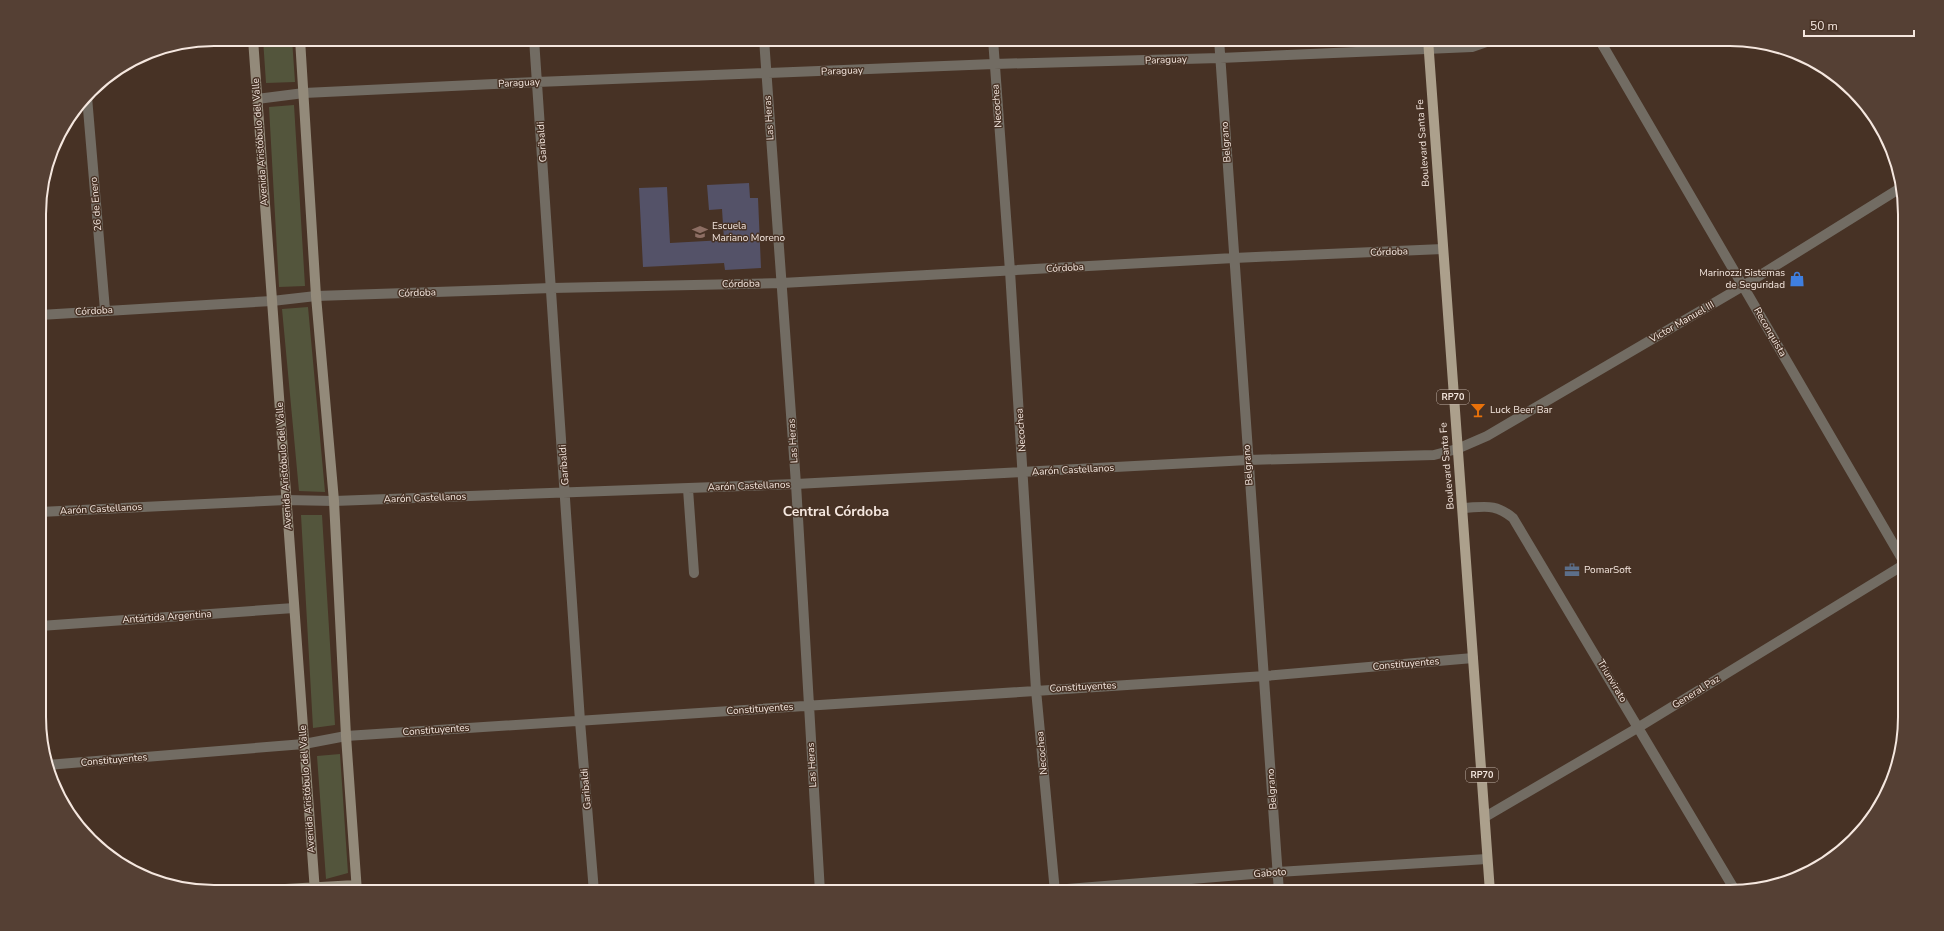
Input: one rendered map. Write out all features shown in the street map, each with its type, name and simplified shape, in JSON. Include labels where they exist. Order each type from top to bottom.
[{"type":"main road","name":"Boulevard Santa Fe","points":[[1428,46],[1489,885]]},
{"type":"street","name":"Avenida Aristóbulo del Valle","points":[[253,46],[315,885]]},
{"type":"street","points":[[301,46],[316,296],[334,501],[346,736],[357,885]]},
{"type":"street","name":"Garibaldi","points":[[534,46],[566,494],[580,721],[593,885]]},
{"type":"street","name":"Las Heras","points":[[764,46],[796,484],[820,885]]},
{"type":"street","name":"Necochea","points":[[993,46],[1010,271],[1036,690],[1054,885]]},
{"type":"street","name":"Belgrano","points":[[1219,46],[1279,885]]},
{"type":"street","name":"Paraguay","points":[[257,99],[304,93],[537,82],[994,64],[1220,58],[1398,46]]},
{"type":"street","name":"Paraguay","points":[[1457,46],[1475,46]]},
{"type":"street","name":"Reconquista","points":[[1602,46],[1744,286],[1898,552]]},
{"type":"street","name":"26 de Enero","points":[[88,104],[105,310]]},
{"type":"street","name":"Victor Manuel III","points":[[1457,449],[1487,436],[1744,286],[1897,190]]},
{"type":"street","name":"Córdoba","points":[[46,315],[272,301],[316,296],[552,288],[782,283],[1234,258],[1443,249]]},
{"type":"street","name":"Aarón Castellanos","points":[[46,512],[286,500],[334,501],[688,489],[1023,473],[1248,460],[1434,455],[1457,449]]},
{"type":"street","points":[[688,489],[694,573]]},
{"type":"street","name":"Triunvirato","points":[[1463,508],[1490,507],[1502,509],[1513,518],[1732,885]]},
{"type":"street","name":"General Paz","points":[[1485,817],[1639,727],[1898,568]]},
{"type":"street","name":"Antártida Argentina","points":[[46,626],[294,608]]},
{"type":"street","name":"Constituyentes","points":[[53,765],[304,744],[346,736],[1265,676],[1473,658]]},
{"type":"street","name":"Gaboto","points":[[1125,885],[1278,872],[1487,859]]},
{"type":"green space","points":[[263,46],[292,46],[295,82],[266,83]]},
{"type":"green space","points":[[294,105],[305,286],[279,287],[269,107]]},
{"type":"green space","points":[[308,307],[325,492],[299,491],[282,309]]},
{"type":"green space","points":[[301,515],[322,515],[335,725],[313,728]]},
{"type":"green space","points":[[340,754],[348,873],[326,879],[317,756]]},
{"type":"building","name":"Escuela Mariano Moreno","points":[[749,183],[750,198],[758,198],[761,268],[725,270],[724,263],[643,267],[639,188],[667,187],[670,243],[724,240],[722,209],[709,210],[707,185]]},
{"type":"place","name":"Escuela Mariano Moreno","points":[[700,232]]},
{"type":"place","name":"Marinozzi Sistemas de Seguridad","points":[[1797,279]]},
{"type":"place","name":"Luck Beer Bar","points":[[1478,410]]},
{"type":"place","name":"PomarSoft","points":[[1572,570]]},
{"type":"district","name":"Central Córdoba","points":[[836,511]]}]
